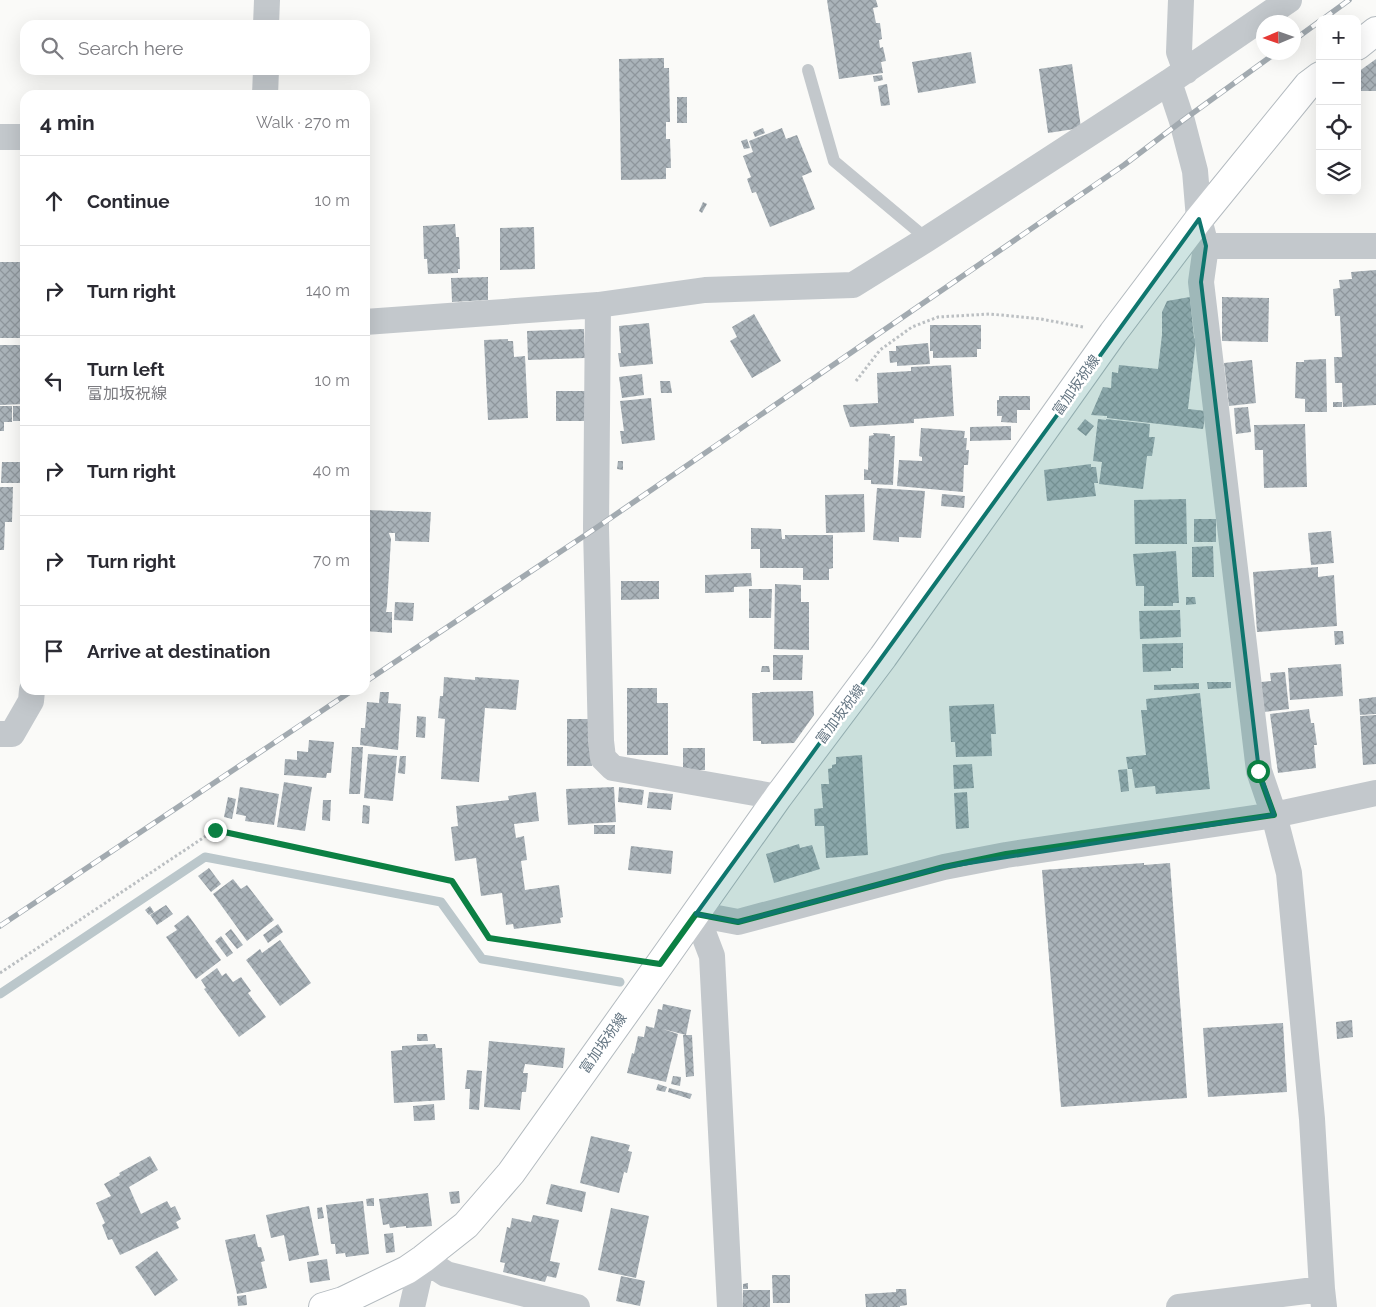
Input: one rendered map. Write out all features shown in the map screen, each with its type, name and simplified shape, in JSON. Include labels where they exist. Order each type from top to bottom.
[{"type":"main road","points":[[1361,43],[1376,31]]},
{"type":"main road","name":"富加坂祝線","points":[[323,1307],[343,1301],[407,1270],[466,1226],[511,1173],[778,797],[883,656],[1113,333],[1199,219],[1308,85],[1316,79]]},
{"type":"street","points":[[266,20],[267,0]]},
{"type":"street","points":[[1179,1307],[1323,1298],[1312,1119],[1289,873],[1274,815],[1258,771],[1201,282],[1206,246],[1199,219],[1195,171],[1182,121],[1178,76],[1181,0]]},
{"type":"street","points":[[370,322],[598,305],[705,290],[853,285],[1178,76],[1289,0]]},
{"type":"street","points":[[265,90],[266,75]]},
{"type":"street","points":[[0,137],[20,137]]},
{"type":"street","points":[[1206,246],[1376,246]]},
{"type":"street","points":[[598,305],[596,528],[601,742],[603,758],[613,768],[778,797]]},
{"type":"street","points":[[0,734],[12,734],[31,702],[32,695]]},
{"type":"street","points":[[696,914],[738,922],[944,867],[1006,854],[1274,815],[1376,793]]},
{"type":"street","points":[[696,914],[712,956],[730,1307]]},
{"type":"street","points":[[412,1307],[423,1258],[446,1274],[577,1307]]},
{"type":"lane","points":[[808,70],[834,161],[927,239]]},
{"type":"path","points":[[856,381],[880,350],[912,327],[938,317],[990,314],[1041,319],[1113,333]]},
{"type":"path","points":[[0,973],[215,830],[452,881],[489,938],[660,964]]},
{"type":"highlighted area","points":[[1199,219],[1206,246],[1201,282],[1259,771],[1274,815],[944,867],[738,922],[696,914]]},
{"type":"building","points":[[827,0],[876,0],[878,7],[873,8],[876,23],[880,23],[882,39],[879,40],[880,48],[883,47],[886,61],[881,62],[883,73],[839,79]]},
{"type":"building","points":[[971,52],[976,83],[918,93],[912,62]]},
{"type":"building","points":[[664,58],[664,68],[669,68],[670,122],[666,122],[666,139],[670,139],[671,168],[666,168],[666,179],[621,180],[619,59]]},
{"type":"building","points":[[1376,59],[1376,91],[1361,91],[1361,70]]},
{"type":"building","points":[[1072,64],[1081,128],[1048,133],[1039,69]]},
{"type":"building","points":[[882,75],[883,80],[874,82],[873,76]]},
{"type":"building","points":[[887,84],[890,105],[881,106],[878,86]]},
{"type":"building","points":[[677,97],[687,97],[687,123],[677,123]]},
{"type":"building","points":[[763,128],[765,133],[755,137],[753,132]]},
{"type":"building","points":[[782,128],[786,139],[797,135],[812,172],[802,176],[815,209],[770,227],[756,192],[752,193],[747,179],[751,177],[743,156],[753,152],[749,141]]},
{"type":"building","points":[[747,139],[750,148],[744,149],[741,141]]},
{"type":"building","points":[[703,202],[707,204],[702,213],[699,211]]},
{"type":"building","points":[[455,224],[456,237],[459,237],[460,269],[458,269],[458,273],[428,274],[427,259],[424,259],[423,226]]},
{"type":"building","points":[[534,227],[535,269],[500,270],[500,228]]},
{"type":"building","points":[[0,262],[20,262],[20,338],[0,338]]},
{"type":"building","points":[[1376,270],[1376,405],[1343,407],[1342,383],[1335,383],[1334,357],[1342,357],[1340,316],[1335,316],[1333,289],[1340,288],[1339,280],[1352,279],[1351,272]]},
{"type":"building","points":[[488,277],[488,300],[452,302],[451,278]]},
{"type":"building","points":[[1190,297],[1194,338],[1196,339],[1188,409],[1206,411],[1203,429],[1091,415],[1103,387],[1111,388],[1112,372],[1118,373],[1119,365],[1158,369],[1162,335],[1162,312],[1167,301]]},
{"type":"building","points":[[1222,297],[1269,298],[1268,342],[1222,341]]},
{"type":"building","points":[[754,314],[781,361],[752,378],[730,341],[737,337],[732,327]]},
{"type":"building","points":[[649,323],[653,364],[620,367],[618,353],[621,353],[619,326]]},
{"type":"building","points":[[930,325],[981,325],[981,349],[977,349],[977,357],[933,358],[933,351],[930,351]]},
{"type":"building","points":[[584,329],[585,358],[528,360],[527,331]]},
{"type":"building","points":[[508,339],[508,341],[513,341],[514,357],[525,356],[528,418],[488,420],[484,340]]},
{"type":"building","points":[[928,343],[930,364],[897,366],[897,362],[890,363],[889,351],[896,351],[896,346]]},
{"type":"building","points":[[0,345],[20,345],[20,404],[0,405]]},
{"type":"building","points":[[1326,359],[1327,412],[1305,412],[1305,399],[1295,398],[1296,362]]},
{"type":"building","points":[[1252,360],[1256,403],[1229,406],[1224,363]]},
{"type":"building","points":[[951,365],[954,416],[914,419],[914,423],[850,427],[843,405],[878,403],[877,373],[911,371],[911,367]]},
{"type":"building","points":[[642,374],[644,395],[622,398],[619,377]]},
{"type":"building","points":[[660,381],[670,381],[672,393],[661,393]]},
{"type":"building","points":[[556,391],[592,391],[592,421],[556,421]]},
{"type":"building","points":[[999,396],[1030,396],[1030,410],[1017,410],[1017,423],[1001,422],[1002,416],[997,416],[997,400],[999,400]]},
{"type":"building","points":[[651,398],[655,440],[622,444],[620,431],[624,431],[620,401]]},
{"type":"building","points":[[1333,402],[1342,402],[1342,407],[1333,407]]},
{"type":"building","points":[[0,406],[12,406],[12,422],[4,422],[4,431],[0,431]]},
{"type":"building","points":[[13,406],[20,406],[20,421],[13,421]]},
{"type":"building","points":[[1248,407],[1251,432],[1236,434],[1234,408]]},
{"type":"building","points":[[1085,419],[1094,426],[1086,436],[1077,429]]},
{"type":"building","points":[[1098,419],[1150,424],[1149,437],[1155,437],[1152,456],[1147,456],[1143,489],[1099,484],[1102,462],[1093,461]]},
{"type":"building","points":[[1305,424],[1307,487],[1264,488],[1263,450],[1255,450],[1254,425]]},
{"type":"building","points":[[1011,426],[1011,440],[970,441],[970,427]]},
{"type":"building","points":[[921,428],[965,431],[964,438],[967,438],[966,450],[969,450],[968,465],[964,465],[963,492],[897,486],[899,460],[922,461],[922,457],[919,456]]},
{"type":"building","points":[[873,433],[895,436],[893,485],[871,484],[871,480],[864,480],[864,469],[868,470],[869,436],[874,435]]},
{"type":"building","points":[[618,461],[623,461],[623,470],[617,469]]},
{"type":"building","points":[[2,462],[20,462],[20,483],[1,483]]},
{"type":"building","points":[[1091,464],[1091,467],[1096,467],[1098,483],[1094,483],[1096,496],[1047,501],[1044,470]]},
{"type":"building","points":[[0,487],[13,487],[12,522],[5,522],[4,550],[0,550]]},
{"type":"building","points":[[877,488],[925,491],[921,538],[899,537],[899,542],[873,540]]},
{"type":"building","points":[[864,494],[865,532],[826,533],[825,495]]},
{"type":"building","points":[[942,494],[965,496],[964,508],[941,506]]},
{"type":"building","points":[[1186,499],[1187,544],[1135,544],[1134,500]]},
{"type":"building","points":[[370,510],[431,512],[429,542],[395,541],[395,533],[389,533],[391,539],[386,612],[392,612],[392,633],[370,631]]},
{"type":"building","points":[[1194,519],[1216,519],[1216,542],[1194,542]]},
{"type":"building","points":[[751,528],[781,529],[782,539],[785,539],[785,535],[833,535],[833,568],[829,569],[829,580],[803,580],[803,568],[760,568],[760,549],[751,549]]},
{"type":"building","points":[[1331,531],[1334,563],[1311,565],[1308,533]]},
{"type":"building","points":[[1213,546],[1214,577],[1192,577],[1192,547]]},
{"type":"building","points":[[1176,551],[1179,603],[1173,603],[1173,606],[1144,606],[1144,586],[1136,586],[1133,554]]},
{"type":"building","points":[[1318,567],[1318,577],[1334,575],[1337,626],[1257,632],[1253,572]]},
{"type":"building","points":[[751,573],[752,586],[734,587],[734,592],[705,593],[705,575]]},
{"type":"building","points":[[621,581],[659,581],[659,599],[621,600]]},
{"type":"building","points":[[775,584],[801,585],[801,602],[809,602],[809,650],[774,649]]},
{"type":"building","points":[[749,589],[772,589],[771,618],[749,618]]},
{"type":"building","points":[[1186,597],[1195,597],[1196,604],[1186,605]]},
{"type":"building","points":[[395,602],[414,603],[413,621],[394,620]]},
{"type":"building","points":[[1180,610],[1181,637],[1140,639],[1139,611]]},
{"type":"building","points":[[1334,631],[1343,631],[1344,644],[1335,645]]},
{"type":"building","points":[[1183,643],[1183,668],[1171,668],[1171,671],[1143,672],[1142,644]]},
{"type":"building","points":[[773,655],[803,655],[802,680],[773,680]]},
{"type":"building","points":[[1341,664],[1343,696],[1290,700],[1288,668]]},
{"type":"building","points":[[762,666],[769,666],[770,672],[761,672]]},
{"type":"building","points":[[1285,672],[1289,709],[1264,712],[1261,682],[1271,681],[1270,673]]},
{"type":"building","points":[[444,677],[475,680],[475,677],[519,680],[516,710],[485,708],[479,782],[441,779],[445,719],[438,718],[440,696],[443,696]]},
{"type":"building","points":[[1207,682],[1231,682],[1231,688],[1208,689]]},
{"type":"building","points":[[1199,683],[1199,689],[1154,690],[1154,685]]},
{"type":"building","points":[[627,688],[657,688],[657,703],[668,703],[668,755],[627,755]]},
{"type":"building","points":[[813,691],[814,715],[794,743],[761,744],[761,741],[753,741],[752,693]]},
{"type":"building","points":[[380,692],[389,692],[388,703],[401,704],[398,750],[360,745],[361,728],[365,728],[367,702],[379,703]]},
{"type":"building","points":[[1200,693],[1210,789],[1156,794],[1155,786],[1135,788],[1132,769],[1128,769],[1126,757],[1146,755],[1141,710],[1147,710],[1146,699]]},
{"type":"building","points":[[1376,697],[1376,714],[1360,715],[1359,699]]},
{"type":"building","points":[[994,704],[996,734],[991,734],[992,756],[956,757],[955,742],[951,742],[949,706]]},
{"type":"building","points":[[1309,709],[1311,723],[1314,723],[1317,745],[1314,745],[1316,768],[1278,773],[1270,714]]},
{"type":"building","points":[[1376,715],[1376,764],[1363,765],[1360,716]]},
{"type":"building","points":[[417,716],[426,717],[425,738],[416,737]]},
{"type":"building","points":[[567,719],[592,719],[592,766],[567,766]]},
{"type":"building","points":[[309,740],[334,742],[331,773],[327,773],[326,778],[284,775],[285,759],[297,760],[297,751],[308,752]]},
{"type":"building","points":[[352,747],[363,747],[360,794],[349,794]]},
{"type":"building","points":[[683,748],[705,748],[705,770],[683,770]]},
{"type":"building","points":[[368,754],[397,756],[393,801],[364,798]]},
{"type":"building","points":[[862,755],[868,855],[826,858],[824,826],[815,826],[814,809],[823,808],[821,784],[829,784],[828,769],[836,764],[836,757]]},
{"type":"building","points":[[400,756],[406,756],[405,774],[398,773]]},
{"type":"building","points":[[972,764],[974,788],[954,789],[953,765]]},
{"type":"building","points":[[1127,769],[1129,791],[1121,792],[1118,770]]},
{"type":"building","points":[[284,782],[312,787],[305,831],[277,827]]},
{"type":"building","points":[[240,787],[279,794],[274,825],[245,821],[246,816],[236,814]]},
{"type":"building","points":[[614,787],[616,822],[568,825],[566,789]]},
{"type":"building","points":[[619,787],[644,790],[642,805],[618,802]]},
{"type":"building","points":[[536,792],[539,821],[514,824],[516,838],[524,836],[527,860],[521,861],[525,890],[559,885],[563,917],[560,918],[561,923],[514,929],[513,924],[506,925],[502,893],[481,896],[476,858],[455,861],[451,827],[458,826],[456,806],[509,800],[508,796]]},
{"type":"building","points":[[649,792],[673,794],[671,810],[647,808]]},
{"type":"building","points":[[967,792],[969,828],[956,829],[954,793]]},
{"type":"building","points":[[228,797],[236,799],[232,819],[224,817]]},
{"type":"building","points":[[323,800],[331,800],[330,821],[322,820]]},
{"type":"building","points":[[363,805],[370,806],[369,824],[362,823]]},
{"type":"building","points":[[594,825],[615,825],[615,834],[594,834]]},
{"type":"building","points":[[799,844],[800,848],[812,845],[820,869],[774,883],[766,854]]},
{"type":"building","points":[[631,846],[673,851],[671,874],[628,870]]},
{"type":"building","points":[[1144,863],[1144,865],[1170,863],[1187,1098],[1061,1107],[1042,870]]},
{"type":"building","points":[[209,868],[221,884],[211,892],[198,876]]},
{"type":"building","points":[[233,879],[241,889],[247,885],[274,920],[247,941],[213,894]]},
{"type":"building","points":[[166,905],[173,914],[157,925],[150,915]]},
{"type":"building","points":[[150,906],[154,912],[149,915],[145,910]]},
{"type":"building","points":[[188,915],[221,960],[196,979],[166,937],[177,930],[174,926]]},
{"type":"building","points":[[278,924],[283,932],[268,943],[263,935]]},
{"type":"building","points":[[231,929],[243,945],[237,949],[225,934]]},
{"type":"building","points":[[221,936],[233,953],[227,957],[215,941]]},
{"type":"building","points":[[280,940],[311,983],[280,1006],[246,960],[260,949],[262,953]]},
{"type":"building","points":[[217,968],[222,976],[226,973],[233,982],[241,977],[251,991],[248,993],[266,1017],[239,1037],[204,989],[206,988],[201,980]]},
{"type":"building","points":[[663,1004],[691,1010],[686,1035],[663,1029],[678,1034],[666,1082],[627,1073],[638,1036],[644,1037],[646,1026],[654,1028],[658,1009],[662,1010]]},
{"type":"building","points":[[1352,1020],[1353,1037],[1337,1039],[1336,1022]]},
{"type":"building","points":[[1283,1023],[1287,1092],[1208,1097],[1203,1028]]},
{"type":"building","points":[[417,1034],[427,1034],[428,1041],[417,1041]]},
{"type":"building","points":[[683,1035],[692,1035],[694,1076],[686,1077]]},
{"type":"building","points":[[489,1041],[565,1048],[563,1068],[525,1064],[523,1073],[528,1073],[526,1092],[522,1092],[520,1110],[484,1107]]},
{"type":"building","points":[[435,1044],[436,1048],[442,1048],[445,1100],[394,1103],[391,1051],[402,1050],[402,1046]]},
{"type":"building","points":[[467,1070],[482,1071],[479,1110],[469,1109],[470,1089],[465,1089]]},
{"type":"building","points":[[673,1076],[681,1077],[680,1086],[671,1084]]},
{"type":"building","points":[[658,1084],[667,1087],[665,1092],[656,1090]]},
{"type":"building","points":[[669,1088],[692,1094],[690,1099],[668,1092]]},
{"type":"building","points":[[434,1104],[435,1120],[414,1121],[413,1106]]},
{"type":"building","points":[[591,1136],[630,1145],[628,1151],[632,1152],[627,1173],[624,1172],[619,1193],[580,1183]]},
{"type":"building","points":[[150,1156],[158,1170],[129,1187],[141,1214],[167,1201],[171,1208],[175,1206],[181,1219],[176,1222],[179,1228],[120,1255],[112,1239],[108,1240],[102,1225],[105,1223],[96,1203],[111,1196],[104,1184],[120,1175],[119,1173]]},
{"type":"building","points":[[551,1184],[586,1192],[582,1212],[546,1204]]},
{"type":"building","points":[[459,1191],[460,1203],[451,1204],[449,1192]]},
{"type":"building","points":[[428,1193],[432,1226],[390,1228],[389,1224],[383,1225],[379,1199]]},
{"type":"building","points":[[374,1198],[374,1206],[367,1206],[366,1199]]},
{"type":"building","points":[[363,1201],[369,1254],[346,1257],[345,1253],[336,1254],[335,1244],[331,1244],[326,1205]]},
{"type":"building","points":[[309,1206],[319,1255],[289,1261],[284,1235],[271,1238],[266,1215]]},
{"type":"building","points":[[322,1207],[324,1218],[318,1219],[317,1208]]},
{"type":"building","points":[[611,1208],[649,1216],[636,1278],[598,1270]]},
{"type":"building","points":[[533,1215],[559,1220],[550,1261],[560,1263],[556,1278],[547,1276],[545,1282],[503,1272],[505,1263],[500,1262],[507,1227],[510,1228],[512,1218],[531,1222]]},
{"type":"building","points":[[393,1233],[395,1252],[386,1253],[384,1234]]},
{"type":"building","points":[[255,1234],[258,1247],[261,1247],[265,1261],[261,1262],[267,1288],[237,1294],[225,1240]]},
{"type":"building","points":[[157,1251],[178,1280],[155,1296],[135,1267]]},
{"type":"building","points":[[327,1259],[330,1280],[310,1283],[307,1262]]},
{"type":"building","points":[[772,1275],[790,1275],[790,1303],[773,1303]]},
{"type":"building","points":[[621,1276],[645,1281],[640,1306],[616,1301]]},
{"type":"building","points":[[748,1283],[748,1289],[743,1289],[743,1284]]},
{"type":"building","points":[[896,1289],[906,1289],[907,1305],[900,1307],[866,1307],[865,1294],[896,1292]]},
{"type":"building","points":[[743,1290],[770,1290],[770,1307],[743,1307]]},
{"type":"building","points":[[246,1295],[247,1305],[238,1306],[237,1296]]},
{"type":"waterway","points":[[0,994],[205,857],[441,902],[482,959],[620,982]]},
{"type":"railway","points":[[1328,15],[1349,0]]},
{"type":"railway","points":[[1301,35],[1316,24]]},
{"type":"railway","points":[[370,679],[596,528],[1124,165],[1266,60]]},
{"type":"railway","points":[[0,926],[346,695]]},
{"type":"route","points":[[215,830],[452,881],[489,938],[660,964],[696,914],[738,922],[944,867],[1006,854],[1274,815],[1258,771]]}]
